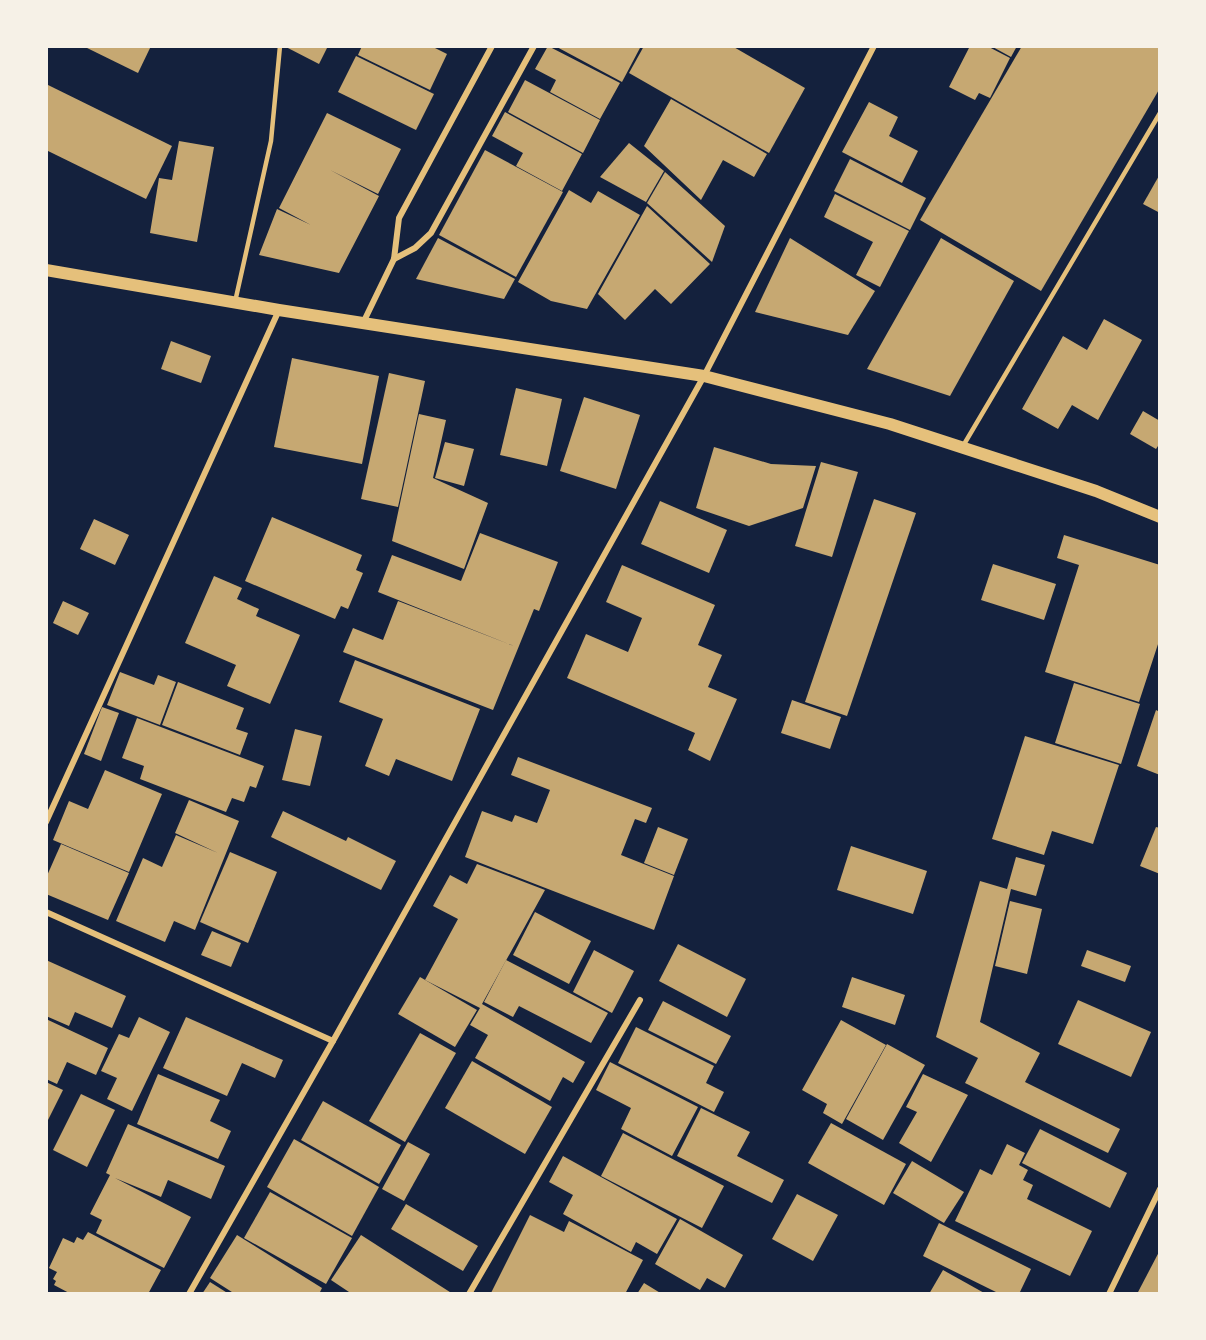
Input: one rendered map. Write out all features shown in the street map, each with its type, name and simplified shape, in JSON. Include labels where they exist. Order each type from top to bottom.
[{"type":"main road","points":[[46,270],[279,310],[704,376],[890,424],[1096,491],[1160,517]]},
{"type":"street","points":[[363,323],[394,259],[399,218],[492,46]]},
{"type":"street","points":[[394,259],[415,248],[431,233],[534,46]]},
{"type":"street","points":[[189,1293],[333,1041],[704,376],[874,46]]},
{"type":"street","points":[[46,822],[279,310]]},
{"type":"street","points":[[46,912],[333,1041]]},
{"type":"street","points":[[469,1293],[640,1000]]},
{"type":"street","points":[[1109,1293],[1160,1189]]},
{"type":"lane","points":[[235,302],[270,141],[280,46]]},
{"type":"lane","points":[[962,448],[1160,112]]},
{"type":"building","points":[[83,46],[151,46],[138,73]]},
{"type":"building","points":[[284,46],[328,46],[319,64]]},
{"type":"building","points":[[362,46],[431,46],[447,54],[430,90],[358,55]]},
{"type":"building","points":[[548,46],[620,83],[600,119],[550,92],[556,80],[535,69]]},
{"type":"building","points":[[555,46],[641,46],[622,82]]},
{"type":"building","points":[[644,46],[732,46],[805,88],[769,153],[629,73]]},
{"type":"building","points":[[970,46],[987,46],[1010,58],[990,98],[979,93],[975,100],[949,87]]},
{"type":"building","points":[[991,46],[1017,46],[1011,57]]},
{"type":"building","points":[[1022,46],[1160,46],[1160,88],[1041,291],[920,220]]},
{"type":"building","points":[[356,56],[434,94],[416,130],[338,92]]},
{"type":"building","points":[[525,80],[600,120],[583,153],[508,112]]},
{"type":"building","points":[[46,84],[172,146],[146,199],[46,150]]},
{"type":"building","points":[[671,99],[767,154],[754,177],[723,160],[701,200],[644,146]]},
{"type":"building","points":[[869,102],[898,117],[889,136],[918,151],[902,183],[842,152]]},
{"type":"building","points":[[505,112],[582,154],[562,191],[516,166],[523,153],[492,136]]},
{"type":"building","points":[[327,113],[401,149],[378,194],[330,170],[379,196],[339,273],[259,255],[277,209],[311,225],[279,208]]},
{"type":"building","points":[[179,141],[214,147],[197,242],[150,233],[159,178],[172,180]]},
{"type":"building","points":[[629,143],[664,171],[646,202],[600,177]]},
{"type":"building","points":[[485,150],[563,192],[516,277],[439,235]]},
{"type":"building","points":[[850,159],[926,198],[910,230],[834,191]]},
{"type":"building","points":[[665,172],[725,226],[712,262],[647,203]]},
{"type":"building","points":[[1160,174],[1160,213],[1143,204]]},
{"type":"building","points":[[569,190],[591,203],[598,191],[640,215],[587,309],[551,301],[518,282]]},
{"type":"building","points":[[835,194],[909,231],[880,287],[856,275],[873,242],[824,217]]},
{"type":"building","points":[[647,206],[710,264],[671,304],[655,289],[625,320],[598,294]]},
{"type":"building","points":[[438,238],[515,279],[504,299],[416,279]]},
{"type":"building","points":[[790,238],[875,291],[848,335],[755,312]]},
{"type":"building","points":[[941,238],[1014,281],[950,396],[867,369]]},
{"type":"building","points":[[1104,319],[1142,340],[1098,420],[1072,405],[1058,429],[1022,409],[1063,336],[1087,350]]},
{"type":"building","points":[[171,341],[211,356],[201,383],[161,369]]},
{"type":"building","points":[[292,358],[379,376],[362,464],[274,447]]},
{"type":"building","points":[[389,373],[425,381],[398,507],[361,499]]},
{"type":"building","points":[[516,388],[562,399],[547,466],[500,455]]},
{"type":"building","points":[[584,397],[640,415],[616,489],[560,471]]},
{"type":"building","points":[[1143,411],[1160,421],[1160,443],[1156,449],[1130,434]]},
{"type":"building","points":[[419,414],[446,420],[433,478],[488,503],[464,569],[392,541]]},
{"type":"building","points":[[445,442],[474,449],[464,486],[435,478]]},
{"type":"building","points":[[714,447],[771,464],[816,466],[803,508],[749,526],[696,508]]},
{"type":"building","points":[[821,462],[858,472],[832,557],[795,546]]},
{"type":"building","points":[[874,499],[916,513],[847,716],[805,702]]},
{"type":"building","points":[[660,501],[727,530],[709,573],[641,544]]},
{"type":"building","points":[[272,517],[362,555],[356,570],[363,573],[348,609],[341,606],[335,619],[245,581]]},
{"type":"building","points":[[94,519],[129,535],[115,565],[80,549]]},
{"type":"building","points":[[480,533],[558,562],[539,611],[534,609],[493,710],[343,652],[353,628],[383,640],[398,601],[514,646],[378,592],[392,555],[461,581]]},
{"type":"building","points":[[1064,535],[1160,565],[1160,638],[1139,702],[1045,672],[1079,565],[1057,558]]},
{"type":"building","points":[[993,564],[1056,584],[1044,620],[981,600]]},
{"type":"building","points":[[622,565],[715,605],[698,645],[722,655],[708,687],[737,699],[710,761],[688,750],[695,733],[567,678],[586,634],[628,652],[642,618],[606,602]]},
{"type":"building","points":[[214,576],[242,588],[237,599],[259,609],[256,616],[300,635],[270,704],[227,686],[236,665],[185,643]]},
{"type":"building","points":[[63,601],[89,613],[78,635],[53,623]]},
{"type":"building","points":[[355,660],[480,709],[452,781],[396,759],[389,776],[365,766],[383,719],[339,702]]},
{"type":"building","points":[[120,672],[154,685],[158,675],[176,682],[160,725],[107,705]]},
{"type":"building","points":[[178,682],[244,708],[236,729],[248,733],[240,755],[162,725]]},
{"type":"building","points":[[1074,683],[1140,704],[1121,764],[1055,743]]},
{"type":"building","points":[[792,700],[841,717],[830,749],[781,733]]},
{"type":"building","points":[[102,707],[119,713],[101,761],[84,754]]},
{"type":"building","points":[[1156,710],[1160,712],[1160,775],[1137,766]]},
{"type":"building","points":[[137,718],[264,766],[256,788],[250,786],[244,802],[232,798],[226,812],[140,779],[144,766],[122,758]]},
{"type":"building","points":[[295,729],[322,736],[310,786],[282,780]]},
{"type":"building","points":[[1025,736],[1119,765],[1093,844],[1052,831],[1044,855],[992,839]]},
{"type":"building","points":[[518,757],[652,808],[646,823],[635,819],[621,855],[674,876],[654,930],[465,857],[482,811],[512,822],[515,815],[537,823],[550,790],[511,775]]},
{"type":"building","points":[[105,770],[162,794],[129,872],[53,840],[69,801],[88,809]]},
{"type":"building","points":[[189,800],[239,821],[195,930],[174,921],[165,942],[116,921],[143,858],[162,867],[176,835],[218,853],[175,833]]},
{"type":"building","points":[[283,811],[346,841],[348,837],[396,861],[381,890],[271,837]]},
{"type":"building","points":[[658,827],[688,839],[674,875],[644,863]]},
{"type":"building","points":[[1156,827],[1160,828],[1160,874],[1140,866]]},
{"type":"building","points":[[61,844],[129,873],[108,920],[46,894],[46,878]]},
{"type":"building","points":[[851,846],[927,871],[913,914],[837,890]]},
{"type":"building","points":[[230,852],[277,872],[248,943],[200,922]]},
{"type":"building","points":[[1016,857],[1045,865],[1036,896],[1011,889],[980,1022],[1040,1053],[1025,1082],[1120,1129],[1108,1153],[965,1083],[978,1058],[936,1037],[980,881],[1007,889]]},
{"type":"building","points":[[477,864],[545,890],[482,1004],[585,1062],[573,1083],[563,1077],[550,1101],[475,1058],[488,1035],[470,1025],[480,1008],[425,980],[458,919],[433,906],[450,875],[467,884]]},
{"type":"building","points":[[1010,901],[1042,909],[1027,974],[995,966]]},
{"type":"building","points":[[535,912],[591,941],[569,984],[513,955]]},
{"type":"building","points":[[212,931],[241,943],[231,967],[201,955]]},
{"type":"building","points":[[678,944],[746,979],[727,1017],[659,981]]},
{"type":"building","points":[[594,950],[634,971],[612,1013],[573,992]]},
{"type":"building","points":[[1087,950],[1131,966],[1125,982],[1081,966]]},
{"type":"building","points":[[46,960],[126,996],[112,1028],[75,1012],[69,1026],[46,1016]]},
{"type":"building","points":[[506,960],[608,1013],[591,1043],[519,1006],[513,1017],[484,1002]]},
{"type":"building","points":[[420,977],[477,1010],[455,1047],[398,1014]]},
{"type":"building","points":[[852,977],[905,995],[895,1025],[842,1007]]},
{"type":"building","points":[[1078,1000],[1151,1032],[1131,1077],[1058,1044]]},
{"type":"building","points":[[663,1001],[731,1036],[716,1064],[648,1030]]},
{"type":"building","points":[[139,1017],[170,1032],[132,1111],[107,1099],[117,1078],[101,1071],[119,1034],[129,1038]]},
{"type":"building","points":[[186,1017],[283,1060],[275,1078],[242,1063],[227,1096],[163,1068]]},
{"type":"building","points":[[46,1019],[108,1048],[96,1075],[67,1062],[57,1084],[46,1079]]},
{"type":"building","points":[[841,1020],[886,1045],[842,1124],[823,1113],[827,1104],[802,1090]]},
{"type":"building","points":[[636,1027],[714,1066],[706,1083],[724,1092],[714,1112],[618,1063]]},
{"type":"building","points":[[420,1033],[456,1053],[405,1142],[369,1121]]},
{"type":"building","points":[[887,1044],[925,1065],[883,1140],[846,1119]]},
{"type":"building","points":[[472,1061],[552,1107],[525,1154],[445,1108]]},
{"type":"building","points":[[610,1062],[698,1107],[672,1156],[621,1129],[631,1108],[596,1090]]},
{"type":"building","points":[[158,1074],[220,1100],[210,1121],[231,1131],[218,1159],[137,1124]]},
{"type":"building","points":[[923,1074],[968,1095],[931,1162],[899,1143],[917,1112],[906,1107]]},
{"type":"building","points":[[46,1082],[63,1090],[46,1124]]},
{"type":"building","points":[[81,1094],[115,1110],[87,1167],[53,1150]]},
{"type":"building","points":[[323,1101],[401,1145],[379,1184],[301,1140]]},
{"type":"building","points":[[701,1108],[750,1132],[737,1156],[784,1180],[772,1203],[677,1156]]},
{"type":"building","points":[[831,1123],[906,1164],[884,1205],[808,1163]]},
{"type":"building","points":[[128,1124],[225,1166],[211,1199],[168,1180],[161,1197],[115,1178],[191,1217],[164,1268],[96,1233],[102,1220],[90,1214],[110,1175],[106,1173]]},
{"type":"building","points":[[1040,1129],[1127,1173],[1110,1208],[1022,1163]]},
{"type":"building","points":[[623,1133],[724,1186],[702,1228],[601,1176]]},
{"type":"building","points":[[294,1139],[379,1187],[352,1236],[267,1187]]},
{"type":"building","points":[[408,1142],[430,1154],[404,1201],[382,1189]]},
{"type":"building","points":[[1007,1144],[1025,1153],[1019,1165],[1028,1170],[1023,1180],[1033,1185],[1027,1199],[1092,1231],[1070,1276],[955,1221],[980,1169],[992,1175]]},
{"type":"building","points":[[563,1156],[677,1219],[657,1254],[636,1242],[631,1252],[563,1214],[573,1195],[549,1182]]},
{"type":"building","points":[[912,1161],[964,1192],[944,1223],[893,1193]]},
{"type":"building","points":[[270,1192],[352,1238],[326,1284],[244,1238]]},
{"type":"building","points":[[797,1194],[838,1215],[813,1261],[772,1239]]},
{"type":"building","points":[[406,1204],[478,1246],[463,1271],[391,1229]]},
{"type":"building","points":[[530,1215],[564,1232],[569,1221],[643,1260],[625,1294],[491,1293]]},
{"type":"building","points":[[680,1219],[743,1255],[725,1288],[707,1278],[700,1290],[655,1264]]},
{"type":"building","points":[[939,1223],[1031,1269],[1019,1294],[1000,1294],[923,1256]]},
{"type":"building","points":[[88,1232],[161,1270],[148,1294],[71,1294],[54,1285],[56,1281],[53,1279],[57,1272],[49,1268],[63,1238],[74,1243],[77,1237],[83,1240]]},
{"type":"building","points":[[237,1235],[322,1288],[319,1294],[235,1294],[210,1278]]},
{"type":"building","points":[[361,1235],[453,1294],[352,1294],[331,1280]]},
{"type":"building","points":[[1160,1250],[1160,1294],[1137,1294]]},
{"type":"building","points":[[943,1270],[986,1294],[929,1294]]},
{"type":"building","points":[[210,1282],[229,1294],[202,1294]]},
{"type":"building","points":[[644,1283],[662,1294],[637,1294]]}]
